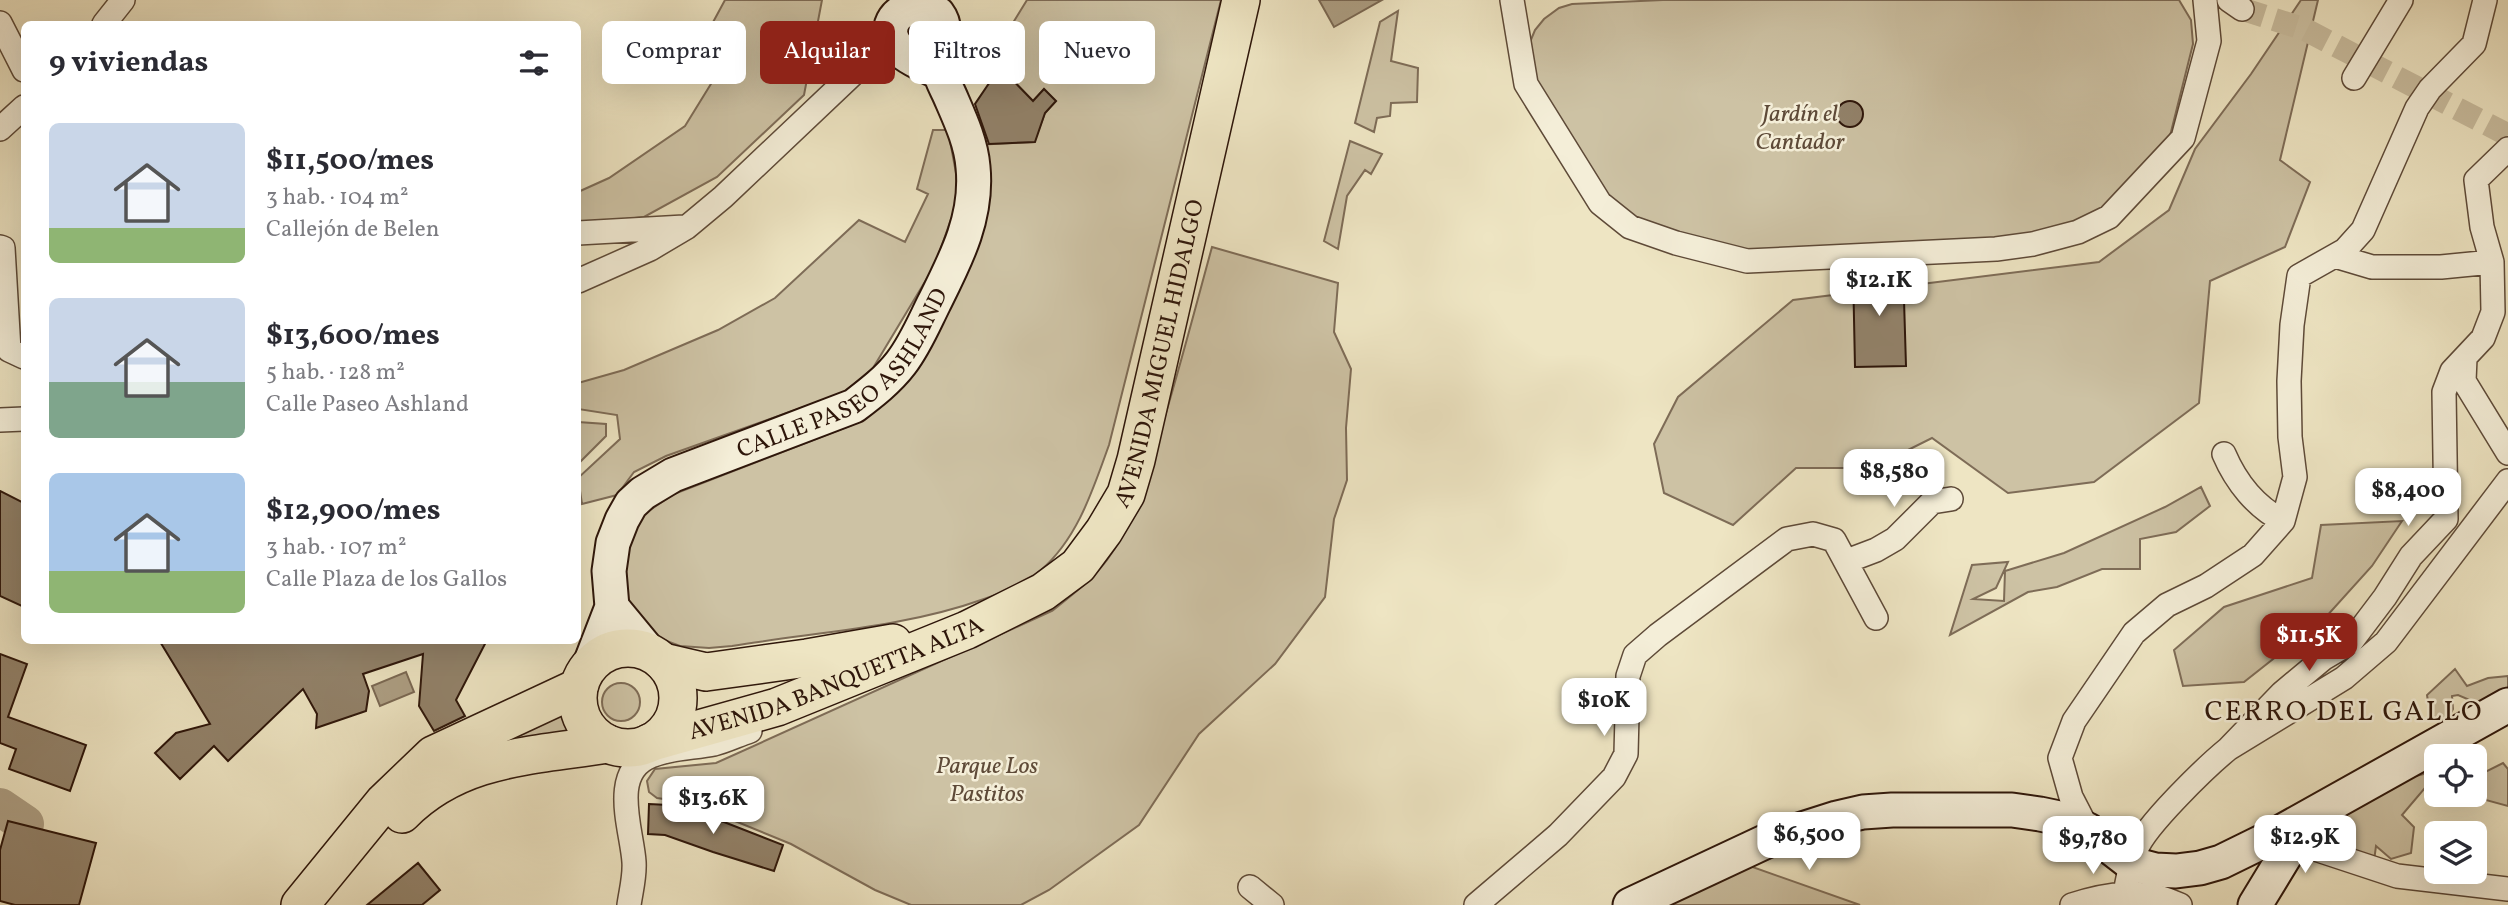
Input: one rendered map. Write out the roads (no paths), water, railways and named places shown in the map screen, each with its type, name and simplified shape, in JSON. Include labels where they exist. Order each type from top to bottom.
[{"type":"main road","name":"AVENIDA MIGUEL HIDALGO","points":[[967,630],[1044,592],[1078,566],[1126,495],[1241,0]]},
{"type":"main road","name":"AVENIDA BANQUETTA ALTA","points":[[657,658],[706,672],[807,658],[967,630]]},
{"type":"main road","name":"AVENIDA BANQUETTA ALTA","points":[[649,743],[777,707],[967,630]]},
{"type":"main road","points":[[300,905],[384,802],[433,755],[584,676],[603,654],[618,649],[635,648],[657,658],[672,675],[677,691],[677,706],[667,727],[649,743],[626,747],[608,744],[492,763],[462,772],[437,784],[397,820],[324,905]]},
{"type":"main road","points":[[584,676],[578,701],[580,714],[596,737],[608,744]]},
{"type":"street","points":[[106,21],[123,0]]},
{"type":"street","points":[[1512,0],[1526,84],[1600,203],[1630,227],[1676,243],[1746,261],[2033,244],[2078,232],[2109,217],[2183,138],[2209,41],[2205,0]]},
{"type":"street","points":[[2354,78],[2401,0]]},
{"type":"street","points":[[2180,905],[2151,895],[2129,878],[2088,830],[2071,797],[2060,758],[2074,721],[2134,633],[2166,604],[2206,586],[2253,555],[2283,521],[2295,477],[2290,437],[2290,381],[2292,325],[2299,276],[2345,250],[2362,230],[2417,108],[2430,89],[2474,44],[2485,0]]},
{"type":"street","points":[[909,53],[899,46],[891,29],[898,13],[915,2]]},
{"type":"street","name":"CALLE PASEO ASHLAND","points":[[915,2],[932,8],[942,21]]},
{"type":"street","points":[[0,23],[21,64]]},
{"type":"street","points":[[581,280],[650,248],[687,227],[899,46]]},
{"type":"street","name":"CALLE PASEO ASHLAND","points":[[584,676],[612,607],[609,571],[613,543],[631,504],[643,493],[673,475],[854,406],[879,387],[901,363],[919,335],[958,255],[974,198],[973,165],[966,133],[945,84]]},
{"type":"street","points":[[0,129],[21,110]]},
{"type":"street","points":[[2129,878],[2142,837],[2211,763],[2282,693],[2324,658],[2351,642],[2385,597],[2411,556],[2446,519],[2444,392],[2452,371],[2483,338],[2493,312],[2492,262],[2483,227],[2476,180],[2508,149]]},
{"type":"street","points":[[581,233],[687,227]]},
{"type":"street","points":[[0,247],[3,248],[9,351],[21,356]]},
{"type":"street","points":[[2335,256],[2372,267],[2441,267],[2492,262]]},
{"type":"street","points":[[2465,358],[2463,380],[2508,453]]},
{"type":"street","points":[[0,421],[21,419]]},
{"type":"street","points":[[2224,454],[2234,479],[2266,512],[2283,521]]},
{"type":"street","points":[[2228,749],[2344,678],[2386,642],[2508,481]]},
{"type":"street","points":[[1847,561],[1895,539],[1932,502],[1951,499]]},
{"type":"street","points":[[1476,905],[1558,835],[1614,777],[1626,754],[1628,676],[1635,655],[1657,635],[1787,539],[1813,534],[1834,540],[1876,618]]},
{"type":"street","points":[[612,607],[657,658]]},
{"type":"street","points":[[2071,905],[2129,878],[2155,870],[2200,869],[2302,829],[2508,705]]},
{"type":"street","points":[[629,905],[635,865],[625,794],[627,781],[634,769],[642,760],[653,755],[717,743],[754,729],[777,707]]},
{"type":"street","points":[[1630,905],[1772,839],[1863,812],[2012,810],[2064,819],[2088,830]]},
{"type":"street","points":[[1669,905],[1812,841],[1937,811]]},
{"type":"street","points":[[2302,829],[2397,876],[2508,889]]},
{"type":"street","points":[[2255,905],[2302,829]]},
{"type":"street","points":[[1250,887],[1272,905]]},
{"type":"waterway","points":[[0,807],[25,824]]},
{"type":"tunnel","points":[[2242,9],[2304,29],[2508,135]]},
{"type":"district","name":"CERRO DEL GALLO","points":[[2344,710]]},
{"type":"park label","name":"Jardín el Cantador","points":[[1800,127]]},
{"type":"park label","name":"Parque Los Pastitos","points":[[987,779]]}]
